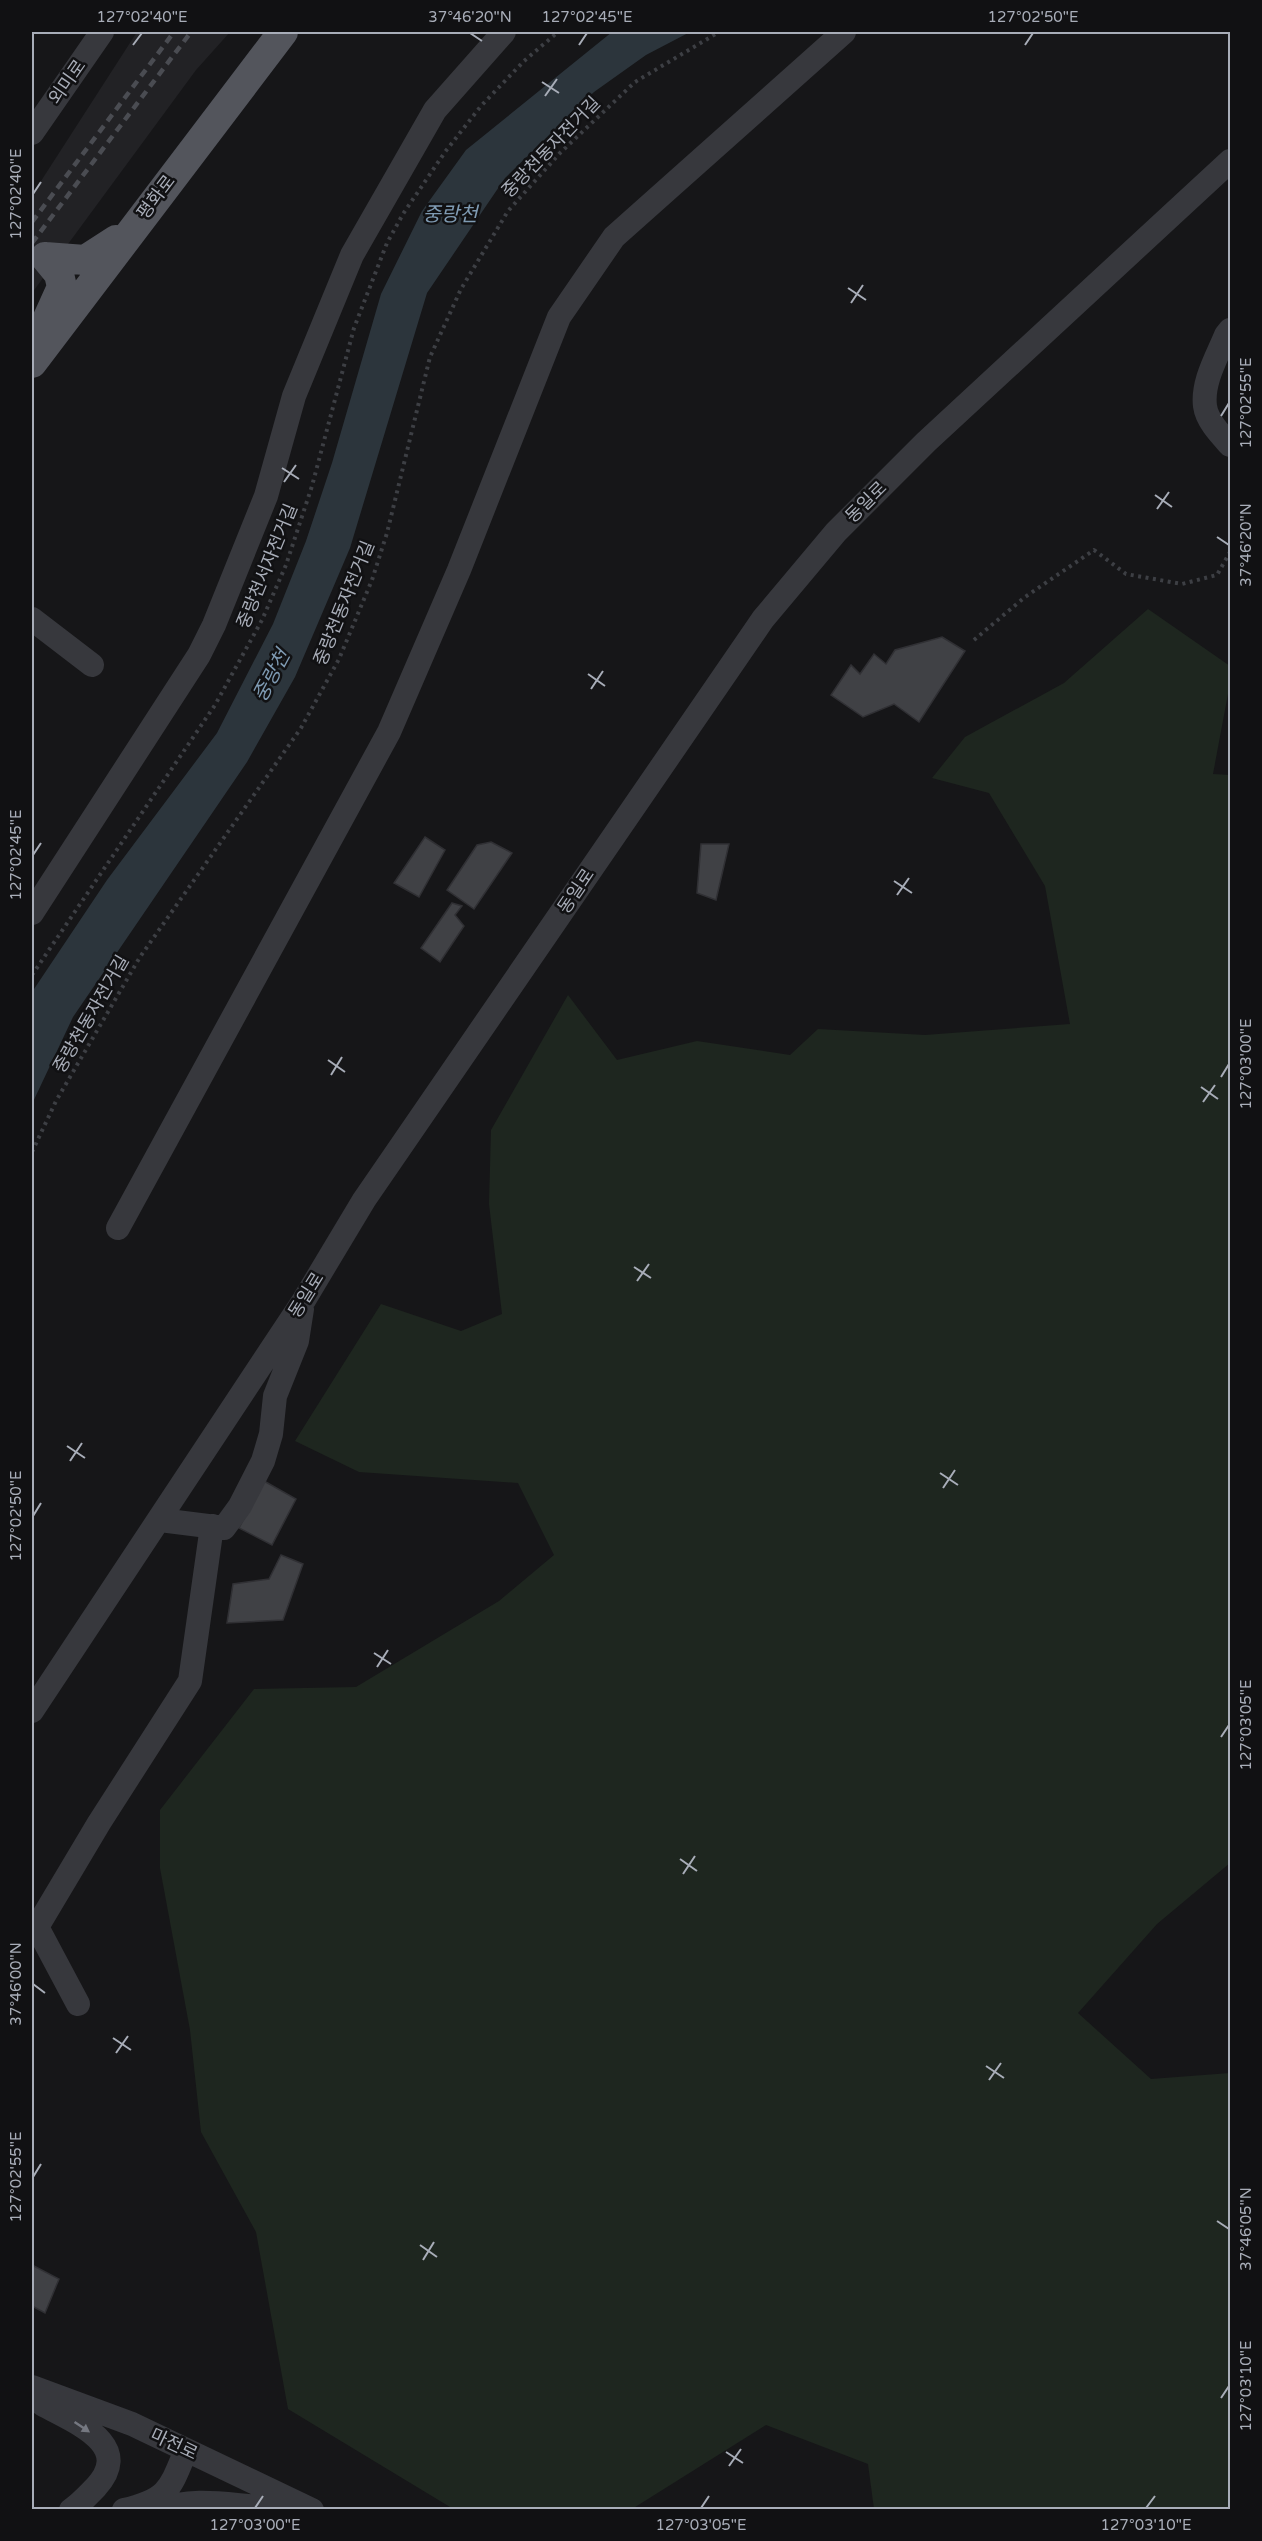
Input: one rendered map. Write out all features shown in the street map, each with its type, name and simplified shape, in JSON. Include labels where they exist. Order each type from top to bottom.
[{"type":"main road","name":"평화로","points":[[32,363],[283,32]]},
{"type":"main road","points":[[38,252],[85,260],[131,230]]},
{"type":"main road","points":[[32,356],[62,287],[59,274],[38,252]]},
{"type":"street","points":[[32,913],[156,724],[199,655],[214,625],[266,496],[294,396],[352,255],[435,110],[504,32]]},
{"type":"street","points":[[118,1228],[389,732],[459,570],[537,367],[559,317],[614,237],[844,32]]},
{"type":"street","name":"외미로","points":[[32,133],[93,35]]},
{"type":"street","name":"동일로","points":[[32,1711],[304,1300],[364,1200],[763,619],[836,532],[926,442],[1230,161]]},
{"type":"street","points":[[1230,330],[1207,380],[1205,408],[1214,426],[1230,445]]},
{"type":"street","points":[[32,618],[92,665]]},
{"type":"street","points":[[160,1520],[224,1528],[240,1506],[263,1461],[271,1434],[275,1396],[297,1341],[304,1300]]},
{"type":"street","points":[[78,2004],[37,1927],[99,1823],[190,1680],[212,1526]]},
{"type":"street","name":"마전로","points":[[32,2387],[132,2424],[307,2507]]},
{"type":"street","points":[[32,2398],[84,2427],[107,2446],[110,2462],[108,2472],[81,2503],[71,2510]]},
{"type":"street","points":[[124,2510],[148,2505],[172,2486],[186,2450]]},
{"type":"street","points":[[160,2510],[176,2504],[192,2503],[307,2507]]},
{"type":"path","name":"중랑천서자전거길","points":[[32,975],[215,705],[253,639],[286,565],[303,515],[354,328],[387,243],[403,214],[445,152],[481,106],[524,61],[558,32]]},
{"type":"path","name":"중랑천동자전거길","points":[[32,1152],[56,1101],[140,957],[301,728],[339,658],[378,564],[430,357],[461,289],[508,211],[560,153],[635,82],[719,32]]},
{"type":"path","points":[[974,640],[1025,597],[1094,550],[1126,574],[1182,584],[1217,575],[1230,552]]},
{"type":"shaded area","points":[[137,32],[230,32],[196,70],[32,293],[32,195]]},
{"type":"shaded area","points":[[1148,609],[1230,666],[1230,683],[1213,774],[1230,775],[1230,1863],[1157,1924],[1078,2013],[1151,2079],[1230,2073],[1230,2509],[874,2509],[868,2464],[766,2425],[632,2509],[455,2510],[288,2409],[256,2232],[201,2132],[190,2030],[160,1868],[160,1810],[254,1689],[356,1687],[499,1601],[554,1555],[518,1483],[359,1472],[295,1441],[381,1304],[461,1331],[502,1314],[489,1204],[491,1130],[568,995],[617,1060],[697,1041],[790,1055],[818,1029],[925,1035],[1070,1024],[1045,886],[989,793],[932,778],[965,737],[1064,683]]},
{"type":"water","name":"중랑천","points":[[612,32],[690,32],[646,55],[594,92],[505,178],[427,293],[350,548],[295,677],[247,762],[73,1017],[32,1104],[32,992],[107,880],[217,733],[273,624],[306,541],[332,463],[381,294],[422,211],[466,150]]},
{"type":"building","points":[[942,637],[965,651],[919,722],[894,704],[863,717],[831,695],[851,665],[860,674],[874,654],[886,664],[895,650]]},
{"type":"building","points":[[425,837],[445,850],[419,897],[394,883]]},
{"type":"building","points":[[491,842],[512,853],[474,909],[447,890],[477,845]]},
{"type":"building","points":[[701,844],[729,844],[716,900],[697,893]]},
{"type":"building","points":[[452,903],[462,906],[455,915],[464,926],[440,962],[421,948]]},
{"type":"building","points":[[264,1481],[296,1499],[272,1545],[239,1528]]},
{"type":"building","points":[[281,1555],[303,1564],[283,1620],[227,1623],[233,1584],[269,1579]]},
{"type":"building","points":[[32,2265],[59,2279],[45,2313],[32,2306]]},
{"type":"railway","points":[[32,222],[174,32]]},
{"type":"railway","points":[[32,243],[191,32]]}]
